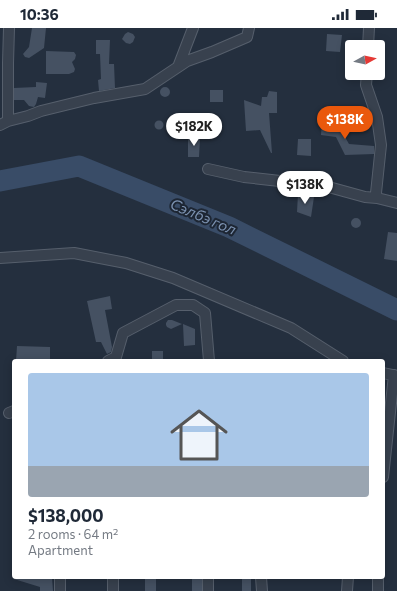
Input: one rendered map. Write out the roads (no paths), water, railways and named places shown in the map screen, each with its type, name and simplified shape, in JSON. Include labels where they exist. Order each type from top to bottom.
[{"type":"street","points":[[8,28],[8,63],[4,123],[41,111],[94,98],[145,89],[187,61],[247,37],[249,28]]},
{"type":"street","points":[[178,67],[193,28]]},
{"type":"street","points":[[368,40],[369,28]]},
{"type":"street","points":[[366,80],[366,85],[377,117],[381,144],[376,193],[377,198]]},
{"type":"street","points":[[208,169],[244,177],[324,186],[365,197],[377,198],[397,203]]},
{"type":"street","points":[[0,258],[74,253],[126,263],[172,278],[291,328],[340,359]]},
{"type":"street","points":[[113,359],[123,333],[176,305],[193,305],[205,313],[209,359]]},
{"type":"street","points":[[385,373],[396,376],[385,461]]},
{"type":"street","points":[[60,579],[60,591]]},
{"type":"street","points":[[113,579],[114,591]]},
{"type":"street","points":[[208,579],[208,591]]},
{"type":"street","points":[[262,579],[262,591]]},
{"type":"street","points":[[347,591],[348,579]]},
{"type":"street","points":[[378,579],[378,591]]},
{"type":"waterway","name":"Сэлбэ гол","points":[[0,181],[79,166],[229,227],[397,310]]}]
